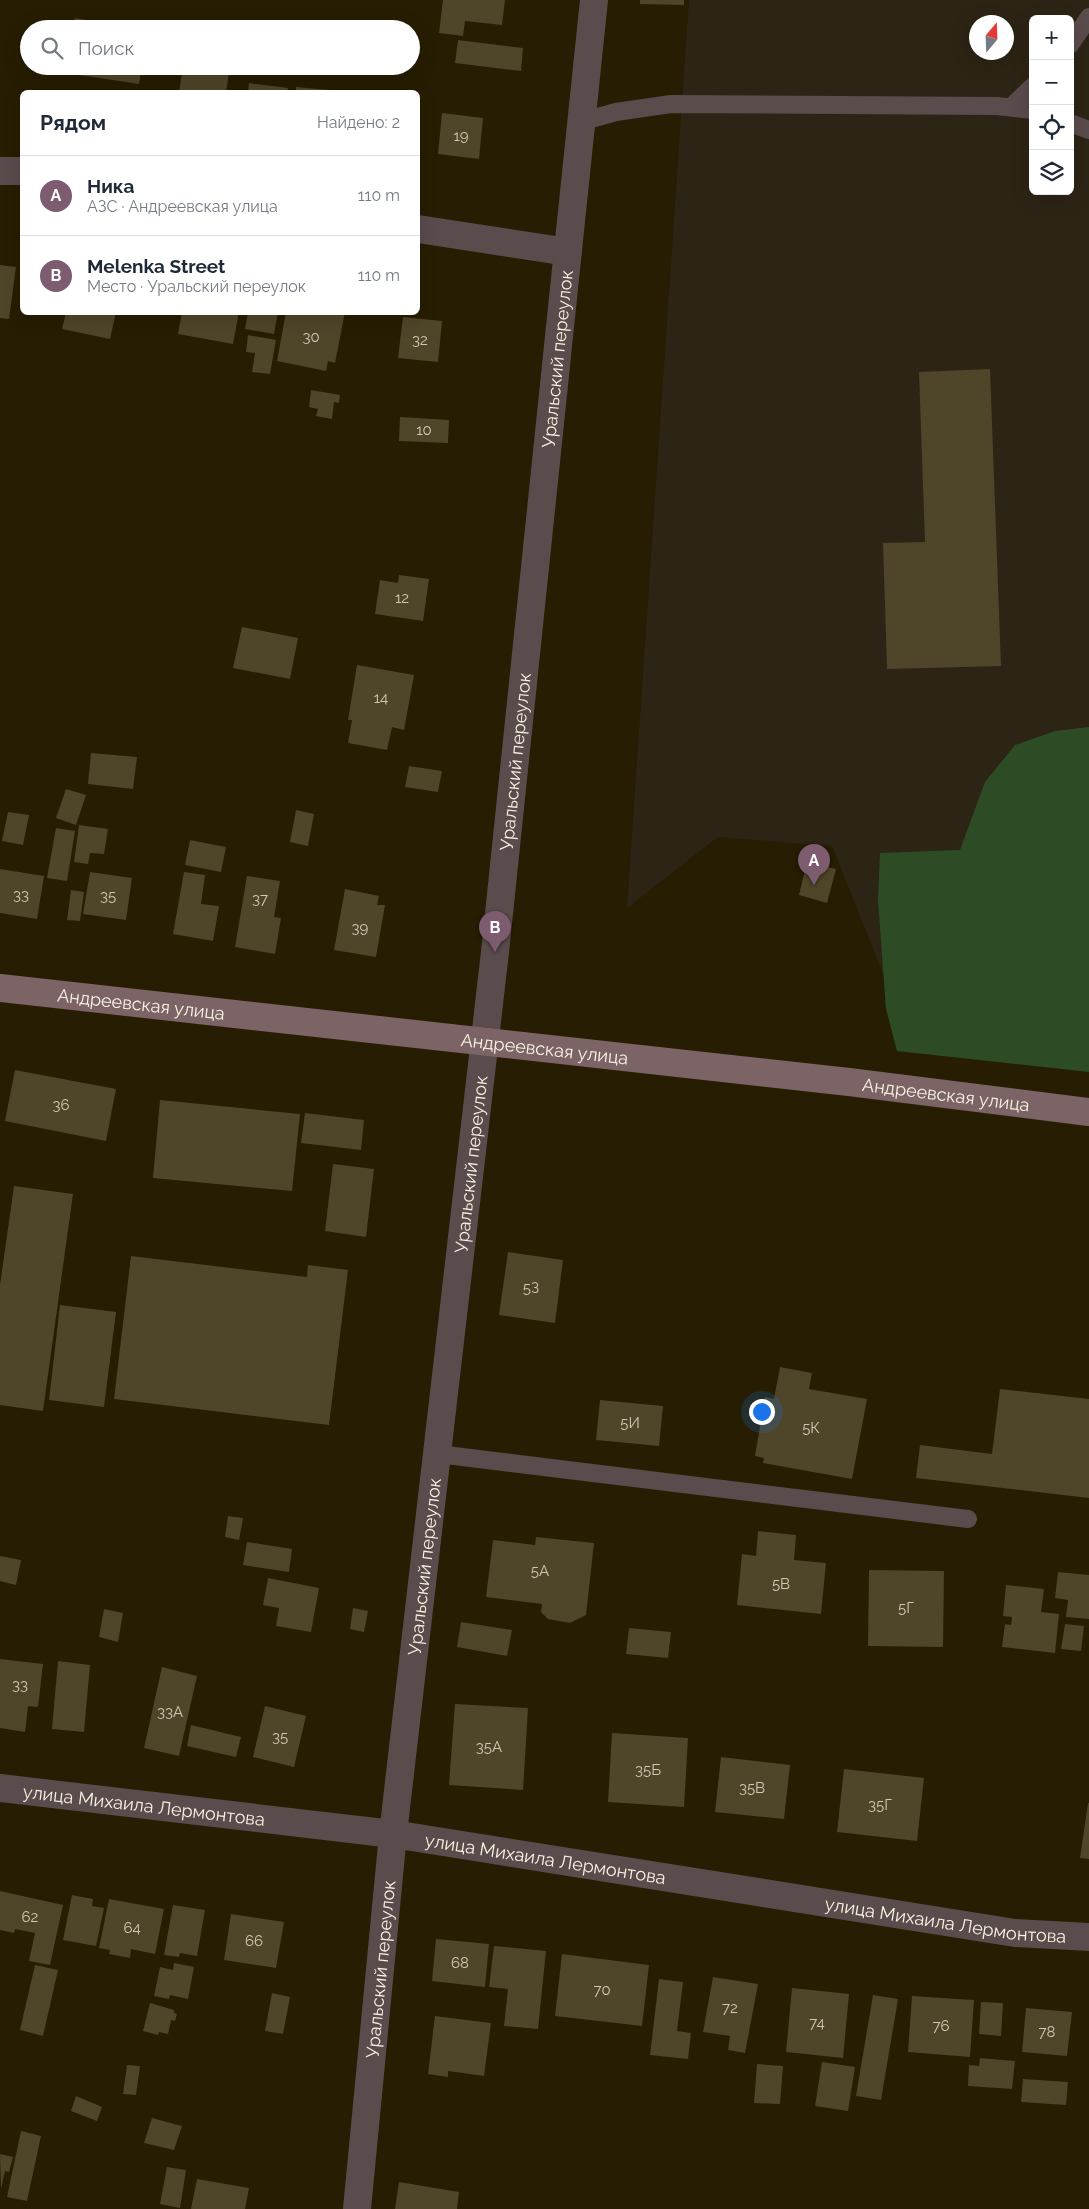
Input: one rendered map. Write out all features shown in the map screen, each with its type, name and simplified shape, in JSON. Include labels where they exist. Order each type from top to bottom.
[{"type":"street","name":"Уральский переулок","points":[[357,2209],[393,1834],[484,1042],[594,0]]},
{"type":"street","points":[[0,171],[20,171]]},
{"type":"street","points":[[420,229],[568,252]]},
{"type":"street","name":"Андреевская улица","points":[[0,988],[848,1082],[1089,1112]]},
{"type":"street","name":"улица Михаила Лермонтова","points":[[0,1788],[393,1834],[1015,1933],[1089,1937]]},
{"type":"lane","points":[[1074,39],[1089,17]]},
{"type":"lane","points":[[1011,107],[1029,90]]},
{"type":"lane","points":[[580,122],[616,112],[671,104],[1011,107],[1029,109]]},
{"type":"lane","points":[[1074,124],[1089,130]]},
{"type":"lane","points":[[438,1454],[968,1519]]},
{"type":"shaded area","points":[[689,0],[1089,0],[1089,1032],[898,1011],[832,846],[718,837],[627,908]]},
{"type":"green space","points":[[1089,727],[1089,1072],[897,1051],[886,1009],[878,900],[880,853],[960,850],[985,782],[1015,745],[1055,731]]},
{"type":"building","points":[[443,0],[505,0],[502,25],[465,21],[463,36],[439,33]]},
{"type":"building","points":[[640,0],[684,0],[684,5],[640,4]]},
{"type":"building","points":[[458,40],[523,48],[521,71],[455,63]]},
{"type":"building","points":[[79,75],[140,75],[139,84]]},
{"type":"building","points":[[182,75],[229,75],[226,90],[179,90]]},
{"type":"building","points":[[249,83],[288,88],[288,90],[248,90]]},
{"type":"building","points":[[296,87],[330,90],[296,90]]},
{"type":"building","points":[[442,113],[483,118],[479,159],[438,154]]},
{"type":"building","points":[[0,265],[16,267],[9,319],[0,318]]},
{"type":"building","points":[[65,315],[115,315],[110,339],[62,329]]},
{"type":"building","points":[[181,315],[238,315],[233,344],[178,334]]},
{"type":"building","points":[[247,315],[277,315],[274,334],[245,329]]},
{"type":"building","points":[[285,315],[344,315],[335,363],[328,361],[326,371],[277,361]]},
{"type":"building","points":[[403,317],[442,321],[438,362],[398,358]]},
{"type":"building","points":[[248,335],[276,340],[270,374],[252,372],[255,353],[246,352]]},
{"type":"building","points":[[990,369],[1001,666],[887,669],[883,543],[925,542],[919,372]]},
{"type":"building","points":[[311,390],[340,395],[339,403],[334,402],[332,419],[316,416],[318,409],[309,407]]},
{"type":"building","points":[[400,417],[449,420],[448,443],[399,441]]},
{"type":"building","points":[[399,575],[429,579],[423,621],[375,614],[380,580],[398,583]]},
{"type":"building","points":[[242,627],[298,638],[290,679],[233,668]]},
{"type":"building","points":[[357,665],[414,675],[404,730],[392,727],[387,750],[348,743],[352,720],[348,720]]},
{"type":"building","points":[[91,753],[137,757],[133,789],[88,784]]},
{"type":"building","points":[[409,766],[442,771],[438,792],[405,787]]},
{"type":"building","points":[[66,789],[86,795],[76,825],[56,818]]},
{"type":"building","points":[[296,810],[314,814],[308,846],[290,842]]},
{"type":"building","points":[[8,812],[29,815],[23,845],[2,841]]},
{"type":"building","points":[[79,825],[108,829],[104,854],[90,853],[88,864],[74,862]]},
{"type":"building","points":[[56,828],[75,831],[67,881],[47,878]]},
{"type":"building","points":[[190,840],[226,847],[221,872],[185,865]]},
{"type":"building","points":[[807,862],[836,869],[827,903],[799,895]]},
{"type":"building","points":[[0,869],[44,876],[37,919],[0,913]]},
{"type":"building","points":[[90,872],[132,878],[126,920],[83,914]]},
{"type":"building","points":[[184,872],[205,875],[201,904],[219,906],[213,941],[173,934]]},
{"type":"building","points":[[247,876],[280,881],[274,917],[281,918],[275,954],[235,947]]},
{"type":"building","points":[[345,889],[379,896],[377,905],[385,905],[376,957],[334,950]]},
{"type":"building","points":[[71,890],[84,892],[80,921],[67,920]]},
{"type":"building","points":[[15,1070],[116,1089],[106,1141],[5,1121]]},
{"type":"building","points":[[160,1100],[300,1114],[292,1191],[153,1178]]},
{"type":"building","points":[[305,1113],[364,1120],[361,1150],[301,1143]]},
{"type":"building","points":[[333,1164],[374,1169],[366,1237],[325,1231]]},
{"type":"building","points":[[14,1186],[73,1194],[43,1411],[0,1405],[0,1285]]},
{"type":"building","points":[[508,1252],[563,1260],[555,1323],[499,1315]]},
{"type":"building","points":[[131,1256],[307,1277],[308,1265],[348,1270],[329,1425],[114,1399]]},
{"type":"building","points":[[60,1305],[116,1312],[104,1407],[49,1400]]},
{"type":"building","points":[[780,1367],[812,1373],[809,1389],[867,1399],[852,1479],[763,1463],[764,1458],[755,1456],[765,1397],[774,1399]]},
{"type":"building","points":[[1000,1389],[1089,1399],[1089,1498],[916,1478],[920,1445],[992,1454]]},
{"type":"building","points":[[600,1400],[663,1406],[659,1446],[596,1440]]},
{"type":"building","points":[[228,1516],[243,1518],[239,1540],[225,1537]]},
{"type":"building","points":[[758,1531],[796,1535],[794,1560],[826,1563],[821,1614],[737,1605],[742,1554],[756,1556]]},
{"type":"building","points":[[536,1537],[594,1543],[586,1615],[570,1623],[548,1619],[541,1612],[542,1604],[486,1597],[493,1540],[535,1545]]},
{"type":"building","points":[[247,1542],[292,1549],[289,1572],[243,1565]]},
{"type":"building","points":[[0,1556],[21,1560],[16,1585],[0,1581]]},
{"type":"building","points":[[869,1570],[944,1571],[943,1647],[868,1646]]},
{"type":"building","points":[[1058,1572],[1089,1575],[1089,1619],[1066,1617],[1068,1600],[1055,1598]]},
{"type":"building","points":[[268,1578],[319,1588],[311,1632],[276,1626],[279,1608],[263,1605]]},
{"type":"building","points":[[1006,1585],[1044,1589],[1041,1612],[1059,1614],[1055,1653],[1002,1647],[1005,1624],[1011,1625],[1012,1617],[1003,1616]]},
{"type":"building","points":[[353,1608],[368,1611],[364,1632],[350,1629]]},
{"type":"building","points":[[104,1609],[123,1613],[118,1642],[99,1637]]},
{"type":"building","points":[[461,1622],[512,1630],[507,1656],[457,1647]]},
{"type":"building","points":[[1065,1624],[1084,1626],[1081,1651],[1061,1649]]},
{"type":"building","points":[[629,1628],[671,1632],[668,1658],[626,1654]]},
{"type":"building","points":[[0,1659],[43,1664],[38,1707],[28,1706],[25,1732],[0,1728]]},
{"type":"building","points":[[58,1661],[90,1665],[84,1732],[52,1729]]},
{"type":"building","points":[[162,1667],[197,1676],[179,1756],[144,1748]]},
{"type":"building","points":[[455,1704],[528,1708],[523,1790],[449,1785]]},
{"type":"building","points":[[265,1706],[306,1716],[294,1767],[253,1757]]},
{"type":"building","points":[[191,1725],[241,1737],[236,1757],[187,1746]]},
{"type":"building","points":[[612,1733],[688,1738],[684,1807],[608,1802]]},
{"type":"building","points":[[721,1757],[790,1765],[784,1819],[715,1812]]},
{"type":"building","points":[[844,1769],[924,1778],[917,1841],[837,1832]]},
{"type":"building","points":[[1089,1803],[1089,1859],[1080,1858]]},
{"type":"building","points":[[0,1891],[63,1905],[50,1965],[29,1961],[35,1933],[15,1929],[14,1933],[0,1930]]},
{"type":"building","points":[[72,1895],[93,1899],[92,1906],[104,1908],[96,1946],[63,1940]]},
{"type":"building","points":[[109,1899],[164,1909],[155,1954],[131,1949],[130,1958],[109,1954],[110,1950],[99,1948]]},
{"type":"building","points":[[173,1905],[205,1910],[197,1956],[180,1953],[179,1957],[164,1955]]},
{"type":"building","points":[[231,1914],[284,1922],[276,1968],[224,1960]]},
{"type":"building","points":[[436,1939],[489,1944],[485,1987],[432,1981]]},
{"type":"building","points":[[494,1946],[546,1951],[538,2029],[504,2026],[508,1989],[489,1987]]},
{"type":"building","points":[[562,1954],[649,1965],[642,2026],[555,2016]]},
{"type":"building","points":[[174,1963],[194,1967],[188,1999],[170,1995],[169,1999],[154,1996],[160,1967],[173,1970]]},
{"type":"building","points":[[35,1965],[58,1970],[43,2036],[20,2030]]},
{"type":"building","points":[[713,1977],[758,1984],[745,2053],[728,2050],[730,2036],[703,2032]]},
{"type":"building","points":[[659,1979],[683,1982],[677,2031],[691,2033],[688,2059],[650,2055]]},
{"type":"building","points":[[792,1988],[849,1994],[843,2058],[786,2052]]},
{"type":"building","points":[[272,1993],[290,1997],[283,2034],[265,2031]]},
{"type":"building","points":[[873,1995],[898,1999],[881,2100],[856,2096]]},
{"type":"building","points":[[912,1996],[974,2000],[970,2057],[908,2052]]},
{"type":"building","points":[[981,2002],[1003,2003],[1001,2036],[979,2034]]},
{"type":"building","points":[[150,2003],[174,2010],[174,2013],[177,2014],[175,2021],[171,2020],[168,2034],[159,2032],[158,2035],[143,2031]]},
{"type":"building","points":[[1026,2008],[1072,2012],[1067,2056],[1022,2052]]},
{"type":"building","points":[[435,2016],[491,2023],[484,2076],[448,2071],[448,2077],[428,2074]]},
{"type":"building","points":[[980,2058],[1015,2061],[1012,2089],[968,2086],[969,2065],[979,2066]]},
{"type":"building","points":[[822,2062],[855,2067],[848,2111],[815,2106]]},
{"type":"building","points":[[757,2064],[783,2066],[780,2104],[754,2103]]},
{"type":"building","points":[[127,2065],[140,2066],[136,2095],[123,2094]]},
{"type":"building","points":[[1023,2079],[1068,2082],[1066,2105],[1021,2102]]},
{"type":"building","points":[[76,2096],[102,2107],[97,2121],[71,2111]]},
{"type":"building","points":[[152,2118],[182,2126],[174,2150],[144,2143]]},
{"type":"building","points":[[21,2131],[41,2136],[27,2201],[7,2197]]},
{"type":"building","points":[[0,2154],[13,2157],[9,2172],[5,2171],[1,2189]]},
{"type":"building","points":[[167,2167],[186,2170],[180,2208],[160,2204]]},
{"type":"building","points":[[197,2179],[249,2188],[245,2209],[191,2209]]},
{"type":"building","points":[[399,2182],[459,2192],[457,2209],[395,2209]]},
{"type":"place","name":"Ника","points":[[814,885]]},
{"type":"place","name":"Melenka Street","points":[[495,952]]}]
